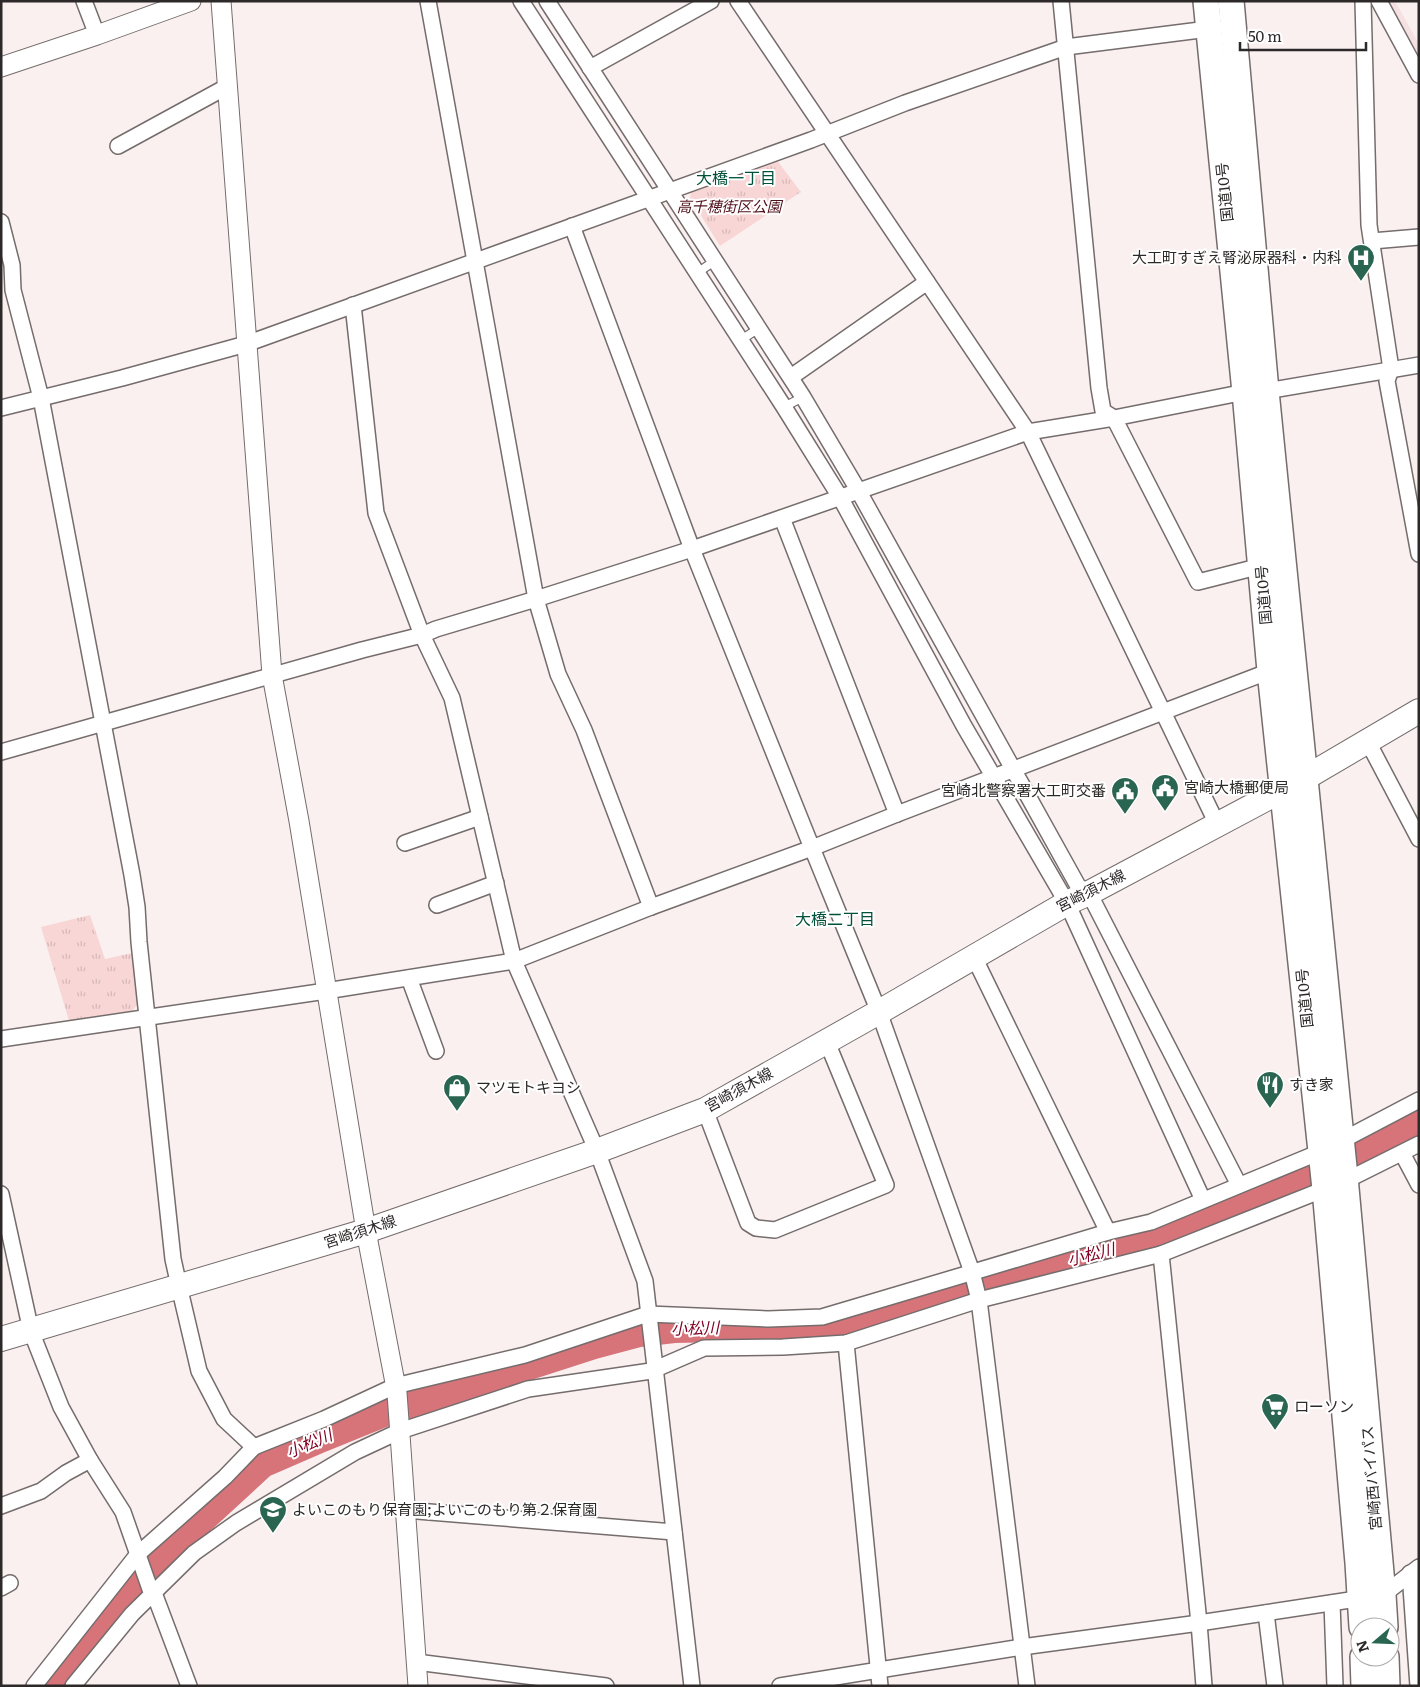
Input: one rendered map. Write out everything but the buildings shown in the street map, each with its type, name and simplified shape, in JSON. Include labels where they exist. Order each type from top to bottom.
[{"type":"highway","name":"国道10号","points":[[1206,1],[1221,27],[1256,392],[1305,778],[1331,1149]]},
{"type":"highway","name":"国道10号","points":[[1221,27],[1231,1]]},
{"type":"highway","name":"国道10号","points":[[1256,392],[1261,566],[1270,671],[1283,789],[1335,1183]]},
{"type":"highway","name":"宮崎西バイパス","points":[[1335,1183],[1372,1597],[1380,1617]]},
{"type":"highway","name":"宮崎西バイパス","points":[[1365,1617],[1372,1597]]},
{"type":"highway","points":[[1363,1667],[1364,1686]]},
{"type":"highway","points":[[1386,1667],[1387,1686]]},
{"type":"main road","name":"宮崎須木線","points":[[1,1339],[366,1231],[597,1151],[705,1110],[880,1012],[1067,903],[1305,778],[1419,711]]},
{"type":"street","points":[[84,1],[97,35]]},
{"type":"street","points":[[1,66],[97,35],[191,1]]},
{"type":"street","points":[[221,1],[272,675],[299,821],[366,1231],[396,1389],[418,1686]]},
{"type":"street","points":[[428,1],[536,600],[558,674],[584,730],[652,907]]},
{"type":"street","points":[[521,1],[570,57],[611,121],[670,190],[791,377],[858,490],[1078,886],[1089,893],[1239,1185]]},
{"type":"street","points":[[547,1],[570,57],[590,68],[611,121],[649,198],[840,497],[893,598],[1067,903],[1203,1200]]},
{"type":"street","points":[[590,68],[712,1]]},
{"type":"street","points":[[738,1],[1028,432],[1217,824]]},
{"type":"street","points":[[1061,1],[1099,388],[1103,411],[1114,418],[1198,582],[1261,566]]},
{"type":"street","points":[[1363,1],[1369,225],[1391,369],[1387,381],[1419,554]]},
{"type":"street","points":[[1379,1],[1419,74]]},
{"type":"street","points":[[1,408],[122,378],[246,344],[914,100],[1066,47],[1221,27]]},
{"type":"street","points":[[118,146],[228,86]]},
{"type":"street","points":[[1,222],[12,264],[13,290],[41,398],[137,906],[173,1259],[199,1372],[224,1418],[254,1447]]},
{"type":"street","points":[[572,226],[692,549],[880,1012],[972,1272],[979,1300],[1027,1686]]},
{"type":"street","points":[[1372,241],[1419,237]]},
{"type":"street","points":[[791,377],[926,282]]},
{"type":"street","points":[[353,305],[376,513],[422,636],[452,698],[514,961],[597,1151],[645,1282],[692,1686]]},
{"type":"street","points":[[1,752],[362,650],[422,636],[436,629],[536,600],[692,549],[1028,432],[1419,365]]},
{"type":"street","points":[[782,518],[897,814]]},
{"type":"street","points":[[1,1039],[514,961],[1270,671]]},
{"type":"street","points":[[1368,742],[1419,840]]},
{"type":"street","points":[[405,843],[480,817]]},
{"type":"street","points":[[437,905],[496,883]]},
{"type":"street","points":[[974,957],[1108,1232]]},
{"type":"street","points":[[409,978],[436,1051]]},
{"type":"street","points":[[705,1110],[748,1223],[756,1228],[775,1230],[886,1186],[826,1042]]},
{"type":"street","points":[[34,1686],[138,1554],[224,1477],[254,1447],[396,1389],[525,1355],[648,1314],[768,1319],[822,1317],[1108,1232],[1151,1222],[1331,1149],[1419,1100]]},
{"type":"street","points":[[74,1686],[152,1591],[194,1553],[236,1523],[399,1426],[528,1389],[654,1370],[704,1348],[782,1347],[846,1343],[979,1300],[1160,1254],[1335,1183],[1419,1144]]},
{"type":"street","points":[[1402,1153],[1419,1185]]},
{"type":"street","points":[[1,1194],[31,1331],[61,1407],[90,1460],[123,1512],[189,1686]]},
{"type":"street","points":[[1160,1254],[1204,1686]]},
{"type":"street","points":[[846,1343],[880,1678]]},
{"type":"street","points":[[3,1501],[41,1491],[66,1473],[90,1460]]},
{"type":"street","points":[[405,1510],[674,1532]]},
{"type":"street","points":[[780,1686],[880,1678],[1022,1647],[1372,1597],[1415,1570]]},
{"type":"street","points":[[1415,1570],[1418,1686]]},
{"type":"street","points":[[1332,1603],[1335,1686]]},
{"type":"street","points":[[1266,1613],[1275,1686]]},
{"type":"street","points":[[416,1662],[551,1682],[606,1686]]},
{"type":"lane","points":[[698,273],[716,260]]},
{"type":"lane","points":[[741,340],[759,328]]},
{"type":"lane","points":[[784,407],[803,397]]},
{"type":"shaded area","points":[[1389,1],[1395,1],[1419,44],[1419,56]]},
{"type":"green space","name":"高千穂街区公園","points":[[776,159],[801,192],[720,246],[690,198],[691,191]]},
{"type":"green space","points":[[90,915],[105,959],[132,953],[138,1004],[132,1011],[69,1021],[41,927]]},
{"type":"waterway","name":"小松川","points":[[55,1686],[92,1642],[118,1606],[187,1532],[262,1463],[322,1437],[386,1411],[594,1344],[639,1332],[674,1328],[822,1325],[889,1311],[1054,1263],[1108,1252],[1143,1241],[1278,1188],[1376,1144],[1419,1120]]},
{"type":"place","name":"大工町すぎえ腎泌尿器科・内科","points":[[1361,282]]},
{"type":"place","name":"宮崎大橋郵便局","points":[[1165,812]]},
{"type":"place","name":"宮崎北警察署大工町交番","points":[[1125,815]]},
{"type":"place","name":"すき家","points":[[1270,1109]]},
{"type":"place","name":"マツモトキヨシ","points":[[457,1112]]},
{"type":"place","name":"ローソン","points":[[1275,1431]]},
{"type":"place","name":"よいこのもり保育園;よいこのもり第２保育園","points":[[273,1534]]},
{"type":"district","name":"大橋一丁目","points":[[736,178]]},
{"type":"district","name":"大橋二丁目","points":[[835,919]]}]
